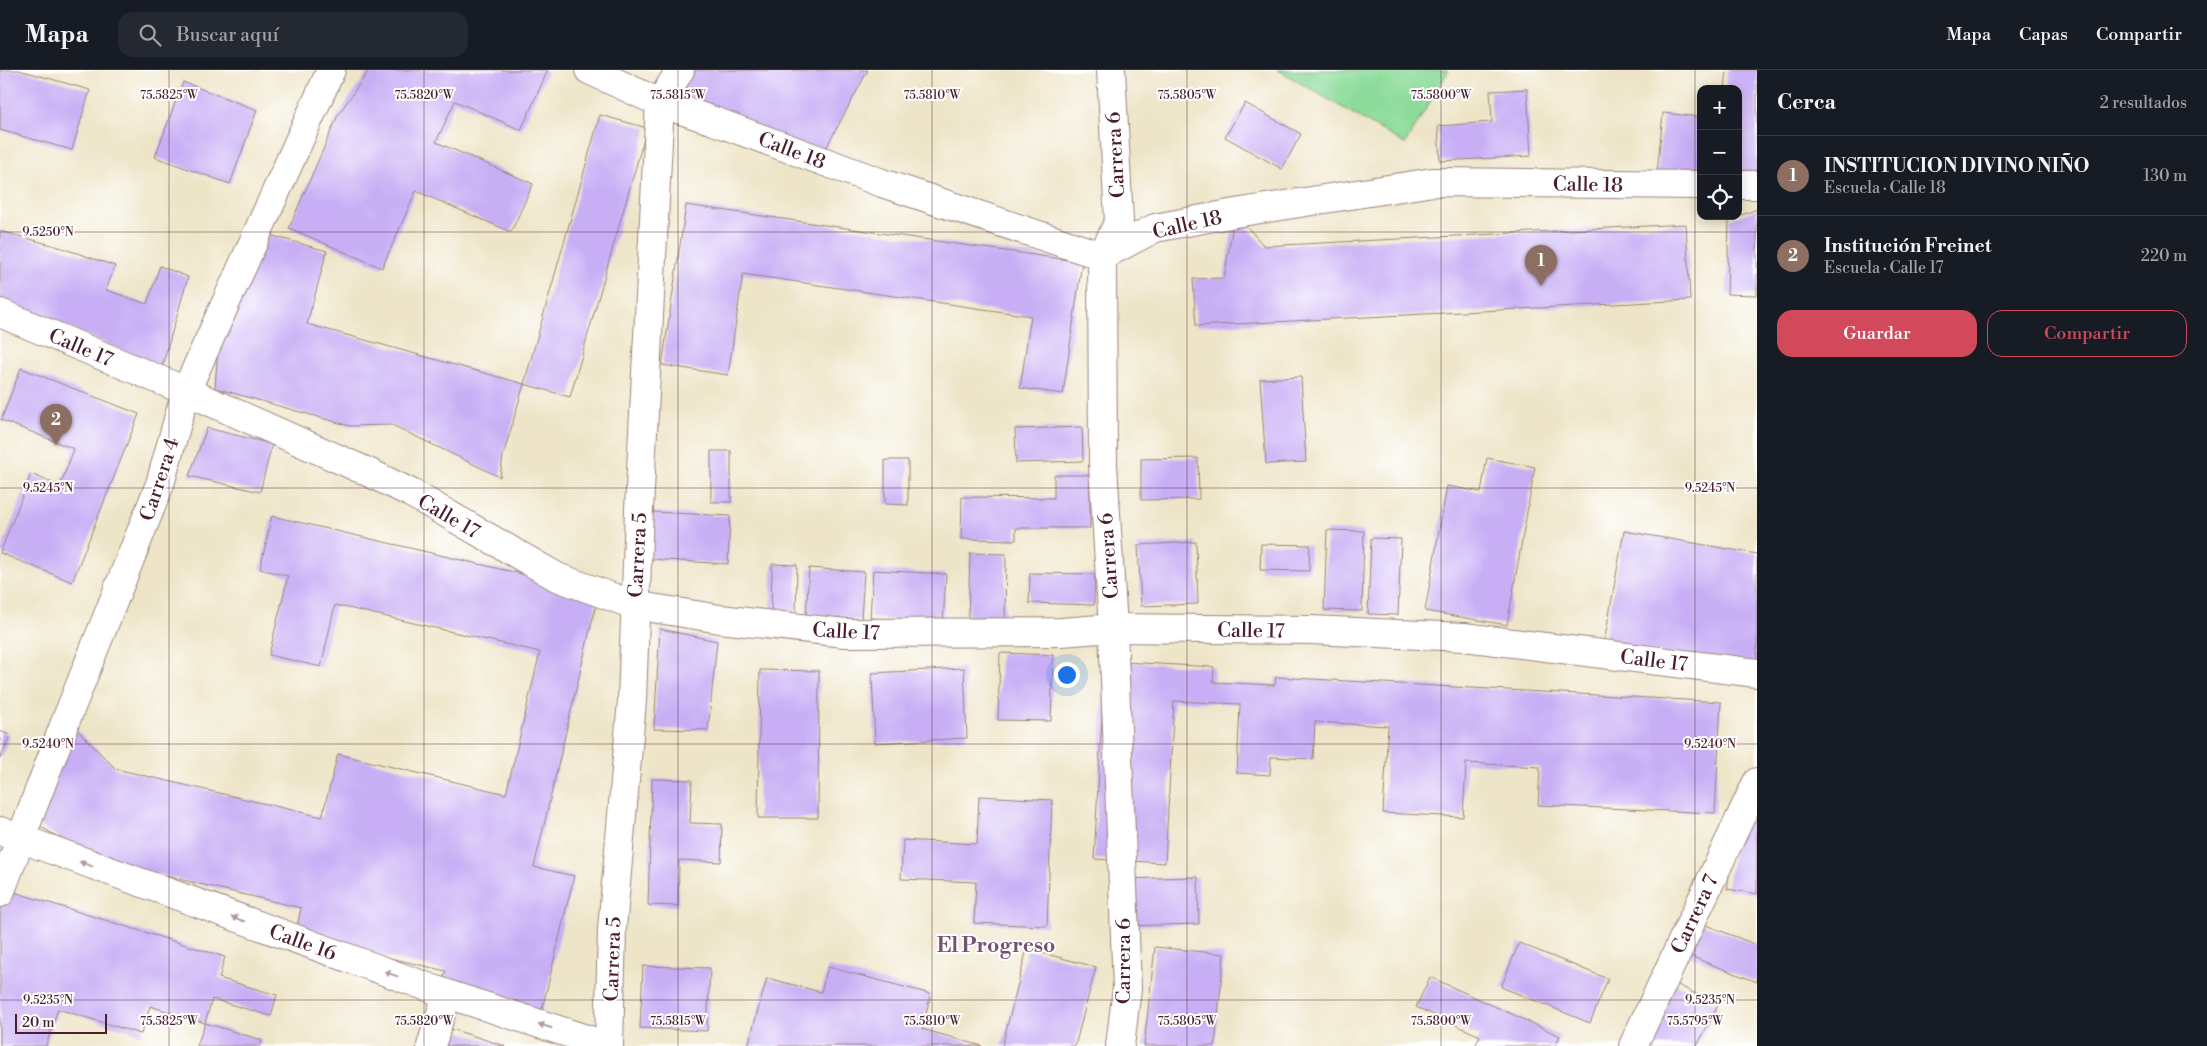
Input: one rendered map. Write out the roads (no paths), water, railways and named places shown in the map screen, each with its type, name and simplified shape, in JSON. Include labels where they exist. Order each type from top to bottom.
[{"type":"street","name":"Carrera 4","points":[[0,893],[10,835],[160,484],[186,391],[331,70]]},
{"type":"street","name":"Calle 18","points":[[589,70],[660,104],[714,121],[882,183],[1102,256],[1155,228],[1236,213],[1433,182],[1697,185]]},
{"type":"street","name":"Carrera 5","points":[[609,1046],[612,929],[632,701],[634,604],[638,562],[639,509],[660,104],[680,70]]},
{"type":"street","name":"Carrera 6","points":[[1111,70],[1118,221],[1102,256],[1103,465],[1113,628],[1127,988],[1120,1046]]},
{"type":"street","points":[[1742,185],[1757,185]]},
{"type":"street","name":"Calle 17","points":[[0,313],[186,391],[394,485],[557,577],[634,604],[720,619],[845,633],[1061,632],[1113,628],[1311,630],[1464,637],[1757,673]]},
{"type":"street","name":"Carrera 7","points":[[1632,1046],[1757,782]]},
{"type":"street","name":"Calle 16","points":[[10,835],[447,994],[609,1046]]},
{"type":"street","points":[[431,1046],[447,994]]},
{"type":"place","name":"INSTITUCION DIVINO NIÑO","points":[[1541,286]]},
{"type":"place","name":"Institución Freinet","points":[[56,445]]},
{"type":"district","name":"El Progreso","points":[[996,945]]}]
